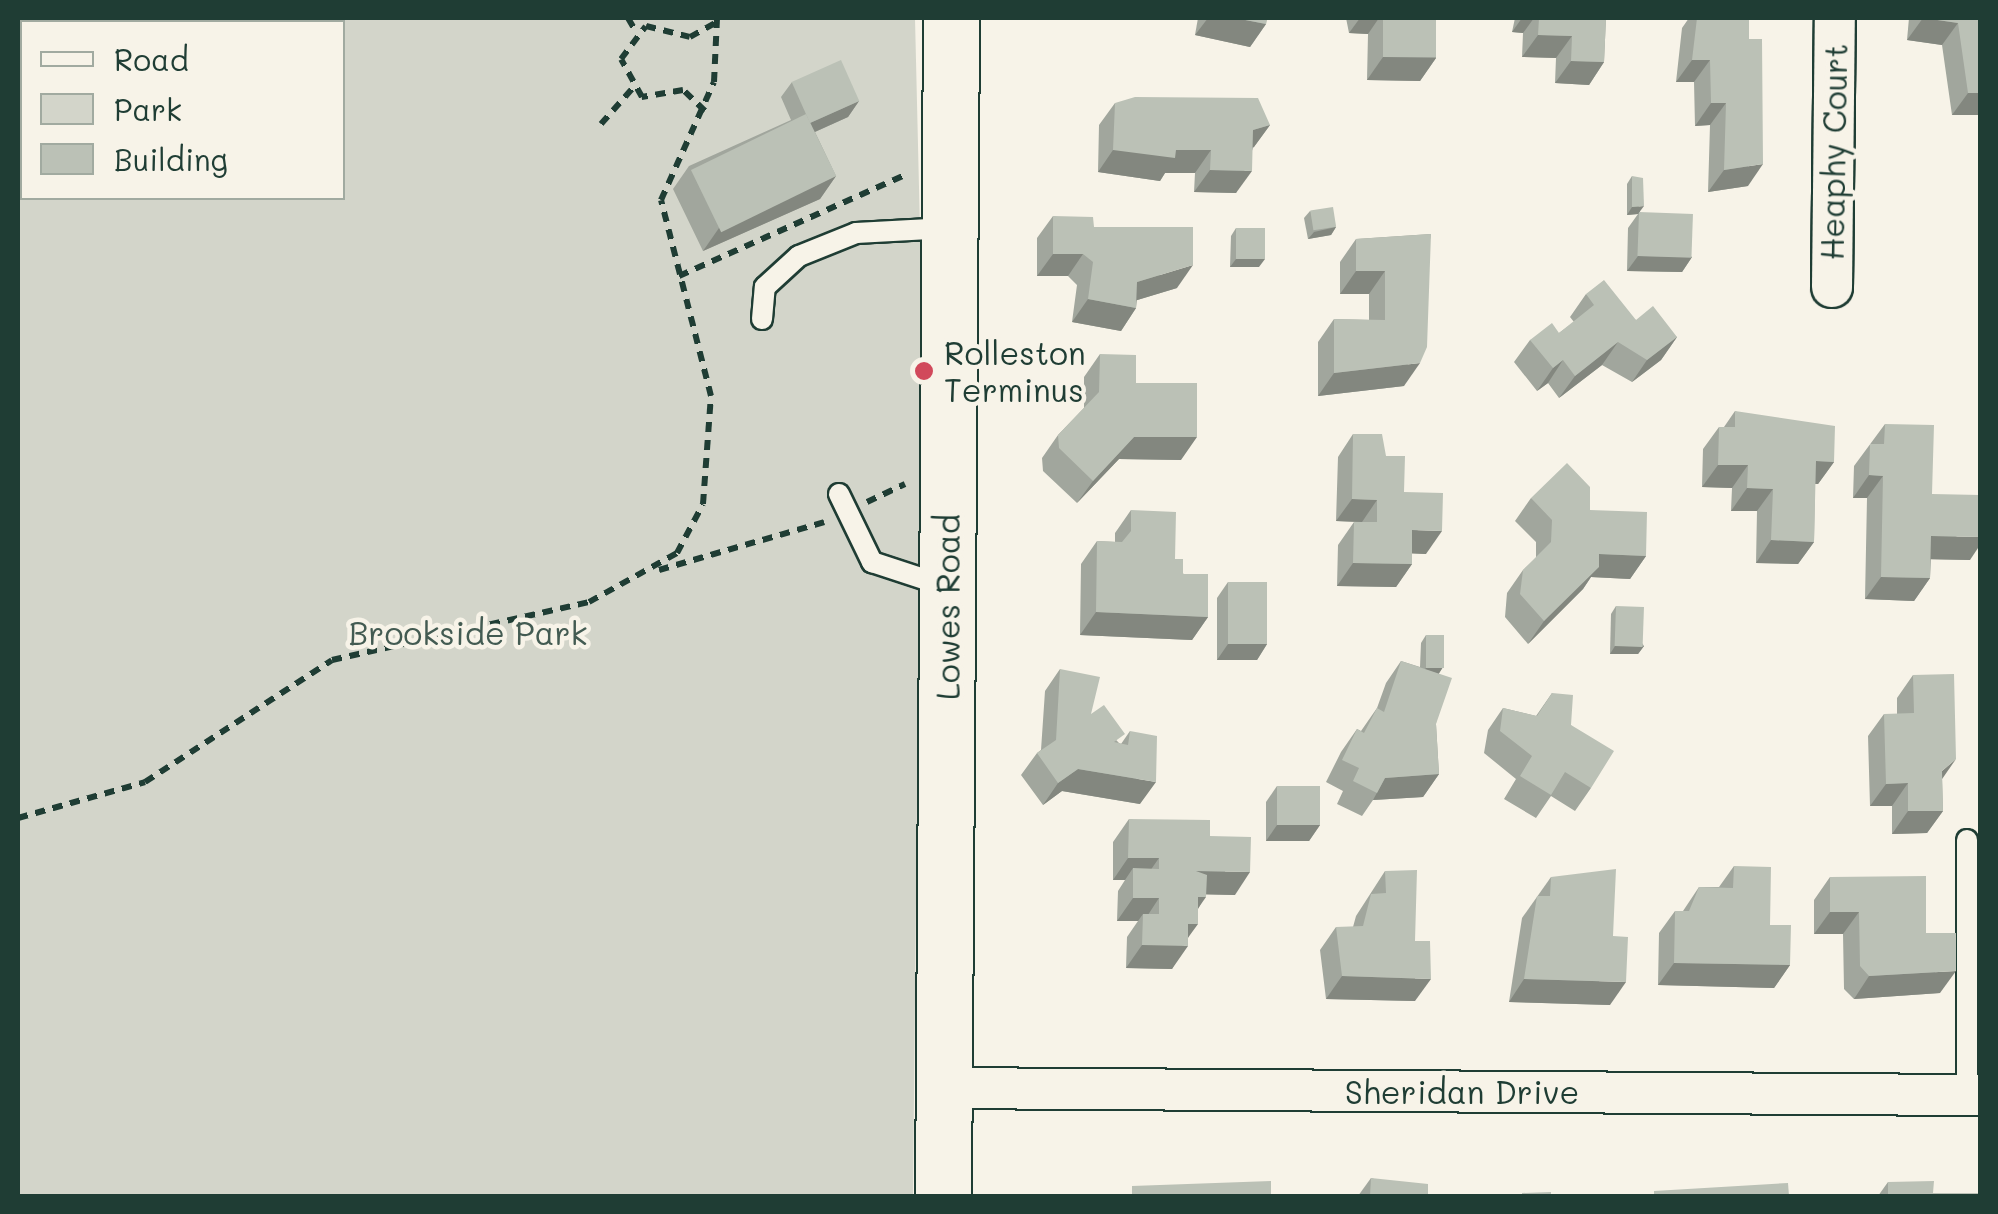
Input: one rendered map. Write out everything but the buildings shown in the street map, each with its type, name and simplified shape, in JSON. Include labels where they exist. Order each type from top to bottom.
[{"type":"main road","name":"Lowes Road","points":[[942,1196],[951,18]]},
{"type":"street","name":"Heaphy Court","points":[[1832,287],[1834,18]]},
{"type":"street","name":"Sheridan Drive","points":[[943,1088],[1974,1095]]},
{"type":"lane","points":[[762,319],[768,282],[799,256],[856,234],[950,228]]},
{"type":"lane","points":[[842,502],[876,566],[947,586]]},
{"type":"lane","points":[[1967,840],[1974,1095]]},
{"type":"path","points":[[628,18],[636,32]]},
{"type":"path","points":[[705,111],[683,90],[654,100],[632,89],[621,59],[636,32],[657,24],[690,37],[717,20]]},
{"type":"path","points":[[658,570],[682,546],[703,504],[711,396],[661,200],[705,111],[717,20]]},
{"type":"path","points":[[601,124],[632,89]]},
{"type":"path","points":[[679,276],[908,173]]},
{"type":"path","points":[[18,818],[145,782],[332,660],[589,602],[658,570],[692,563],[842,502],[905,484]]},
{"type":"path","points":[[682,546],[692,563]]},
{"type":"green space","name":"Brookside Park","points":[[18,18],[915,18],[922,314],[913,1196],[18,1196]]},
{"type":"place","name":"Rolleston Terminus","points":[[924,371]]}]
